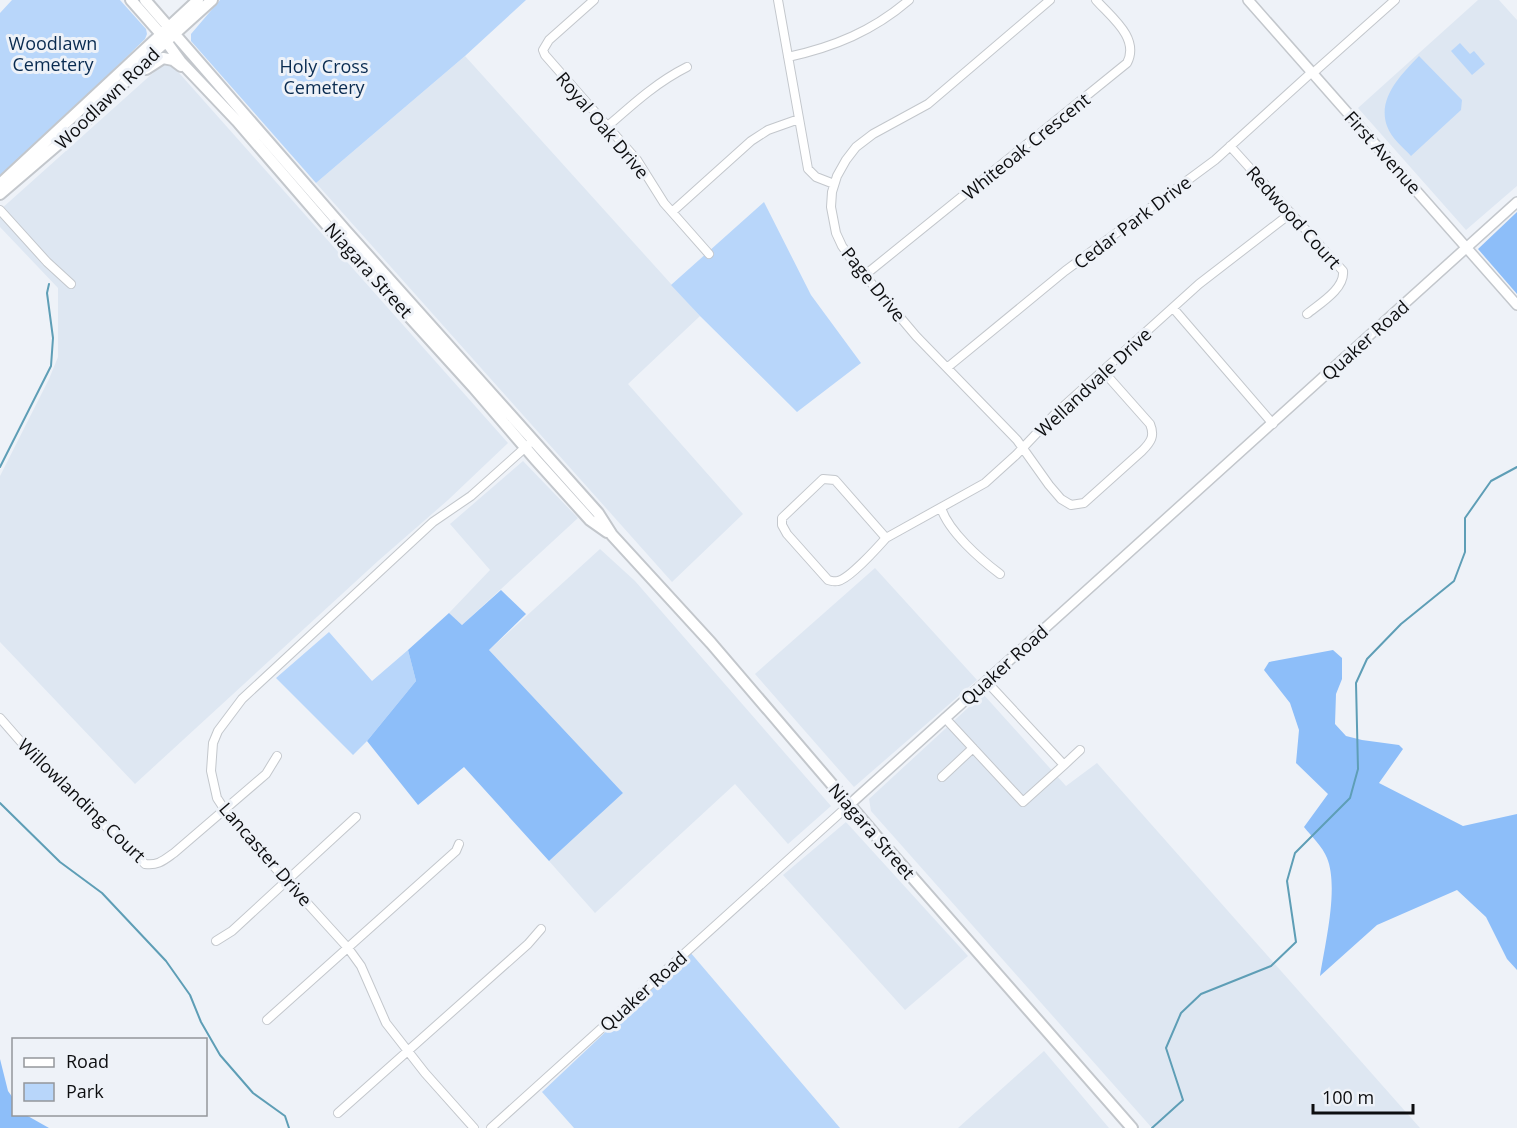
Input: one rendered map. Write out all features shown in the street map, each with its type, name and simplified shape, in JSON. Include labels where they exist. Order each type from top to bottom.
[{"type":"main road","name":"Niagara Street","points":[[131,0],[167,34],[353,239],[529,444],[590,520],[612,535],[711,643],[849,805],[1132,1128]]},
{"type":"main road","name":"Niagara Street","points":[[145,0],[204,86],[345,246],[529,444]]},
{"type":"main road","name":"Woodlawn Road","points":[[0,194],[97,111],[198,0]]},
{"type":"main road","name":"Woodlawn Road","points":[[0,184],[167,34],[212,0]]},
{"type":"main road","points":[[113,94],[163,58],[176,61],[204,86]]},
{"type":"street","name":"Royal Oak Drive","points":[[594,0],[549,40],[543,50],[548,60],[637,160],[672,212],[709,255]]},
{"type":"street","points":[[778,0],[808,168],[819,179],[834,184]]},
{"type":"street","points":[[788,57],[819,50],[858,35],[883,21],[909,0]]},
{"type":"street","name":"Page Drive","points":[[1050,0],[928,104],[862,142],[846,160],[834,184],[831,207],[836,233],[846,252],[916,336],[1023,448],[1057,494],[1073,506],[1084,503],[1151,442],[1153,432],[1150,424],[1103,371]]},
{"type":"street","name":"Whiteoak Crescent","points":[[865,275],[1127,63],[1131,49],[1129,38],[1096,0]]},
{"type":"street","name":"First Avenue","points":[[1248,0],[1517,305]]},
{"type":"street","name":"Cedar Park Drive","points":[[948,367],[1065,271],[1230,146],[1395,0]]},
{"type":"street","points":[[608,126],[650,89],[687,67]]},
{"type":"street","points":[[672,212],[762,133],[799,119]]},
{"type":"street","name":"Redwood Court","points":[[1230,146],[1338,263],[1344,274],[1338,288],[1307,314]]},
{"type":"street","name":"Quaker Road","points":[[491,1128],[1517,202]]},
{"type":"street","points":[[0,210],[47,262],[71,284]]},
{"type":"street","name":"Wellandvale Drive","points":[[886,538],[835,480],[823,479],[782,518],[782,525],[787,534],[828,580],[836,582],[844,579],[886,538],[985,483],[1055,414],[1213,272],[1291,213]]},
{"type":"street","points":[[1173,308],[1273,424]]},
{"type":"street","name":"Lancaster Drive","points":[[474,1128],[386,1023],[361,966],[348,948],[224,810],[217,798],[211,761],[213,742],[218,731],[242,699],[433,522],[471,496],[529,444]]},
{"type":"street","points":[[940,508],[944,517],[978,557],[1000,574]]},
{"type":"street","points":[[986,681],[1064,765]]},
{"type":"street","name":"Willowlanding Court","points":[[0,718],[32,755],[145,864],[154,866],[266,774],[277,756]]},
{"type":"street","points":[[945,718],[1023,802],[1080,750]]},
{"type":"street","points":[[942,777],[973,748]]},
{"type":"street","points":[[216,941],[232,931],[356,817]]},
{"type":"street","points":[[267,1020],[456,851],[459,844]]},
{"type":"street","points":[[339,1113],[528,944],[541,929]]},
{"type":"shaded area","points":[[1478,0],[1499,0],[1517,20],[1517,186],[1466,230],[1358,108]]},
{"type":"shaded area","points":[[465,56],[700,316],[628,384],[743,514],[672,582],[316,183]]},
{"type":"shaded area","points":[[163,64],[172,65],[508,443],[135,784],[0,642],[0,476],[58,357],[58,288],[0,227],[0,210]]},
{"type":"shaded area","points":[[1517,212],[1517,294],[1478,249]]},
{"type":"shaded area","points":[[523,461],[578,518],[462,625],[449,613],[490,570],[450,524]]},
{"type":"shaded area","points":[[600,549],[635,581],[831,806],[788,844],[735,784],[595,913],[549,861],[623,793],[489,650]]},
{"type":"shaded area","points":[[875,568],[977,680],[854,787],[755,674]]},
{"type":"shaded area","points":[[501,590],[526,614],[489,650],[623,793],[549,861],[464,767],[418,805],[367,741],[416,681],[408,650],[449,613],[462,625]]},
{"type":"shaded area","points":[[1333,650],[1342,658],[1342,679],[1336,694],[1335,724],[1346,736],[1399,745],[1403,749],[1379,783],[1463,826],[1517,814],[1517,970],[1507,959],[1486,917],[1457,890],[1377,925],[1320,976],[1330,916],[1332,884],[1327,858],[1304,827],[1328,794],[1296,763],[1299,730],[1290,703],[1264,670],[1269,662]]},
{"type":"shaded area","points":[[983,694],[1066,786],[1097,763],[1420,1128],[1152,1128],[871,811],[869,799]]},
{"type":"shaded area","points":[[846,822],[968,956],[905,1010],[783,875]]},
{"type":"shaded area","points":[[1044,1051],[1109,1128],[958,1128]]},
{"type":"shaded area","points":[[0,1059],[8,1091],[12,1097],[12,1116],[28,1116],[49,1128],[0,1128]]},
{"type":"green space","name":"Woodlawn Cemetery","points":[[12,0],[120,0],[146,29],[147,34],[145,39],[68,114],[0,175],[0,13]]},
{"type":"green space","name":"Holy Cross Cemetery","points":[[220,0],[526,0],[465,56],[316,183],[191,41],[191,34]]},
{"type":"green space","points":[[1460,43],[1470,54],[1474,51],[1485,64],[1472,75],[1451,51]]},
{"type":"green space","points":[[1419,56],[1462,100],[1461,110],[1411,156],[1389,130],[1385,106],[1398,79]]},
{"type":"green space","points":[[764,202],[811,295],[861,363],[797,412],[671,285]]},
{"type":"green space","points":[[329,632],[372,681],[408,650],[416,681],[353,755],[276,678]]},
{"type":"green space","points":[[690,952],[840,1128],[574,1128],[542,1092]]},
{"type":"waterway","points":[[0,467],[51,366],[53,338],[47,293],[49,284]]},
{"type":"waterway","points":[[1152,1128],[1183,1100],[1166,1048],[1181,1013],[1201,994],[1271,966],[1296,942],[1287,881],[1295,853],[1350,798],[1358,769],[1356,683],[1367,659],[1401,624],[1454,581],[1465,552],[1465,518],[1491,481],[1517,467]]},
{"type":"waterway","points":[[0,803],[60,862],[102,893],[166,961],[190,995],[201,1022],[220,1055],[253,1093],[285,1116],[289,1128]]}]
